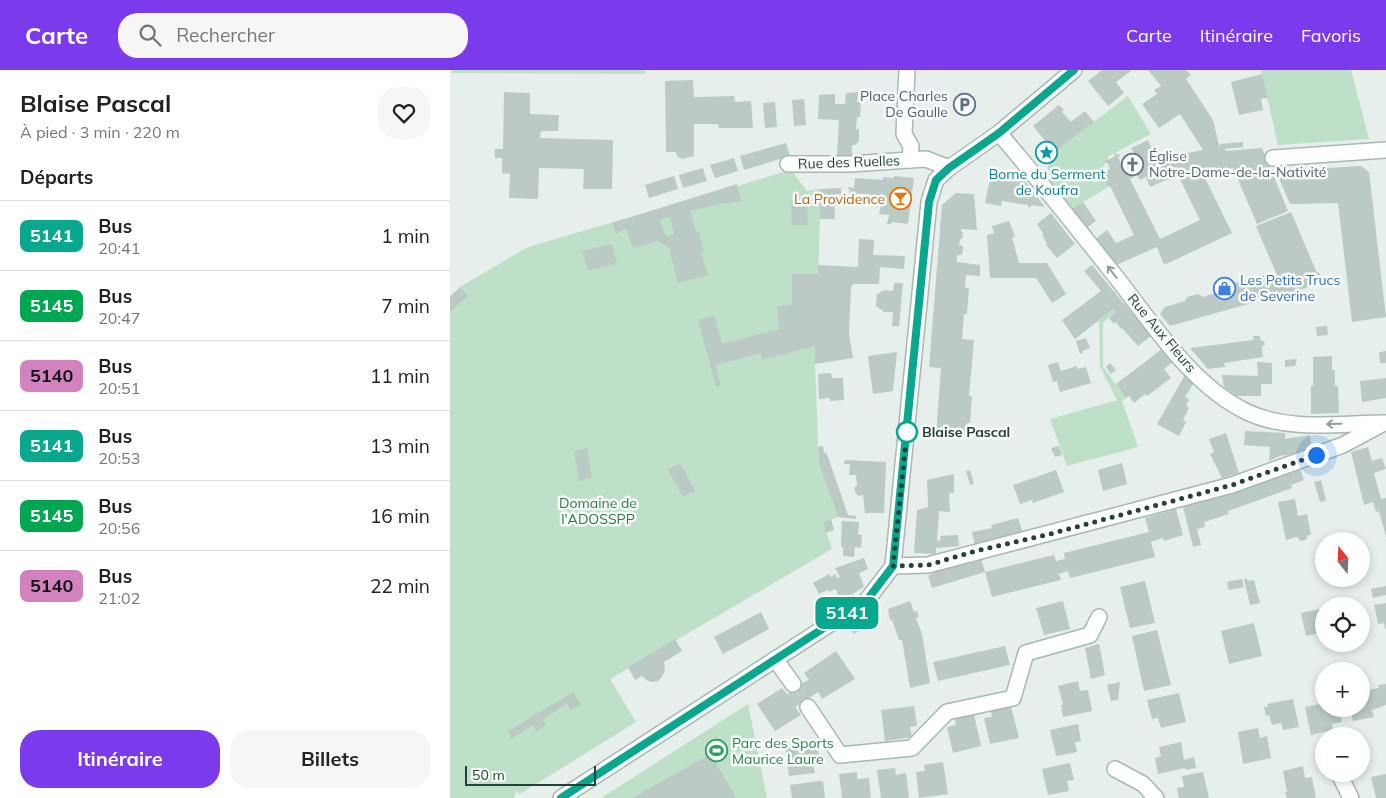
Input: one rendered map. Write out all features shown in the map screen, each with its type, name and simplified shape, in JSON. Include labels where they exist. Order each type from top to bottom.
[{"type":"street","points":[[907,70],[904,134],[911,146],[910,160]]},
{"type":"street","points":[[561,798],[867,600],[893,566],[929,202],[936,180],[949,168],[999,133],[1074,70]]},
{"type":"street","name":"Rue Aux Fleurs","points":[[999,133],[1041,182],[1177,354],[1210,390],[1248,412],[1289,424],[1385,427]]},
{"type":"street","points":[[1273,158],[1386,153]]},
{"type":"street","name":"Rue des Ruelles","points":[[788,164],[850,164],[926,159],[949,168]]},
{"type":"street","points":[[893,566],[928,565],[1223,488],[1343,445],[1385,427]]},
{"type":"street","points":[[808,707],[840,754],[912,748],[947,712],[1013,698],[1026,653],[1090,635],[1099,617]]},
{"type":"street","points":[[775,660],[793,684]]},
{"type":"street","points":[[1115,769],[1143,784],[1156,798]]},
{"type":"street","points":[[1343,782],[1351,798]]},
{"type":"green space","points":[[452,70],[645,70],[645,74],[452,73]]},
{"type":"green space","points":[[1261,70],[1351,70],[1369,139],[1278,145]]},
{"type":"green space","points":[[1128,96],[1151,134],[1105,158],[1103,177],[1108,187],[1070,210],[1047,183],[1045,175],[1054,152]]},
{"type":"green space","name":"Domaine de l'ADOSSPP","points":[[791,170],[807,191],[819,189],[820,219],[815,364],[819,464],[838,517],[823,522],[832,549],[610,679],[636,722],[520,794],[516,791],[514,798],[450,798],[450,297],[460,287],[528,247]]},
{"type":"green space","points":[[1113,309],[1115,312],[1103,323],[1103,367],[1126,398],[1122,401],[1138,447],[1067,466],[1050,419],[1117,400],[1100,367],[1099,320]]},
{"type":"green space","name":"Parc des Sports Maurice Laure","points":[[748,704],[767,798],[601,798]]},
{"type":"building","points":[[1102,70],[1131,71],[1116,82],[1124,93],[1108,106],[1088,81]]},
{"type":"building","points":[[1148,70],[1186,70],[1191,75],[1186,79],[1213,120],[1220,149],[1220,144],[1243,142],[1243,147],[1225,149],[1226,151],[1262,148],[1288,211],[1257,224],[1233,168],[1202,172],[1232,233],[1164,265],[1157,247],[1114,266],[1094,240],[1107,230],[1116,243],[1134,235],[1110,186],[1108,187],[1103,177],[1105,176],[1103,169],[1105,168],[1106,171],[1110,169],[1107,162],[1105,164],[1105,158],[1107,157],[1108,160],[1115,156],[1114,154],[1119,154],[1120,156],[1118,157],[1121,164],[1130,159],[1128,156],[1134,153],[1131,148],[1148,140],[1152,150],[1155,149],[1153,151],[1159,165],[1170,159],[1168,157],[1203,150],[1180,114],[1159,128],[1142,104],[1157,94],[1154,90],[1161,86]],"holes":[[[1137,175],[1140,180],[1146,177],[1150,187],[1178,175],[1200,220],[1160,239],[1130,179]]]},
{"type":"building","points":[[1262,74],[1268,98],[1261,99],[1263,110],[1239,115],[1231,82]]},
{"type":"building","points":[[693,80],[694,97],[734,96],[735,102],[751,101],[753,128],[719,128],[718,124],[694,124],[694,156],[682,159],[678,157],[676,152],[666,152],[665,81]]},
{"type":"building","points":[[504,92],[530,93],[530,114],[559,115],[558,131],[541,131],[540,138],[613,140],[612,189],[583,189],[584,169],[539,168],[538,199],[509,198],[510,174],[502,173],[502,158],[495,158],[495,149],[503,149]]},
{"type":"building","points":[[858,92],[857,102],[861,102],[860,117],[857,117],[856,129],[859,129],[859,141],[852,145],[852,155],[837,155],[839,120],[818,119],[819,95],[835,94],[835,104],[845,104],[846,93]]},
{"type":"building","points":[[804,99],[806,125],[794,126],[792,100]]},
{"type":"building","points":[[775,102],[777,127],[765,128],[763,103]]},
{"type":"building","points":[[1059,105],[1064,110],[1062,112],[1071,122],[1085,111],[1094,122],[1054,152],[1033,126]]},
{"type":"building","points":[[786,143],[790,156],[744,170],[740,156]]},
{"type":"building","points":[[734,158],[738,171],[715,178],[710,165]]},
{"type":"building","points":[[1361,166],[1369,172],[1386,317],[1352,322],[1338,203],[1290,204],[1276,171]]},
{"type":"building","points":[[703,168],[707,181],[683,188],[679,175]]},
{"type":"building","points":[[991,174],[1025,181],[1045,207],[1031,205],[1031,207],[1028,207],[1028,205],[1002,201],[1001,206],[985,203]]},
{"type":"building","points":[[674,176],[678,189],[649,198],[645,185]]},
{"type":"building","points":[[894,176],[914,178],[908,224],[892,222],[887,224],[889,215],[879,214],[881,205],[873,203],[874,195],[849,193],[850,189],[848,187],[854,188],[855,178],[883,180],[883,177],[894,178]]},
{"type":"building","points":[[737,184],[741,201],[690,211],[696,232],[699,232],[704,251],[701,252],[708,275],[678,283],[669,248],[658,241],[636,248],[632,246],[626,228],[616,234],[612,223]],"holes":[[[670,217],[674,234],[665,235],[660,220]]]},
{"type":"building","points":[[841,188],[841,194],[834,195],[835,219],[820,219],[819,189]]},
{"type":"building","points":[[956,193],[974,194],[977,230],[961,229],[963,232],[959,245],[963,246],[963,249],[962,255],[957,255],[957,262],[980,265],[980,276],[966,275],[965,288],[969,288],[967,314],[964,314],[962,339],[974,340],[969,396],[972,396],[970,423],[967,423],[966,436],[936,434],[941,368],[929,367],[942,205]]},
{"type":"building","points":[[800,198],[807,198],[808,225],[792,225],[791,201],[801,201]]},
{"type":"building","points":[[1083,202],[1096,221],[1085,229],[1070,210]]},
{"type":"building","points":[[1291,212],[1323,283],[1170,326],[1160,314],[1165,307],[1185,301],[1187,297],[1198,294],[1203,297],[1216,293],[1220,287],[1265,275],[1267,284],[1279,280],[1256,226]]},
{"type":"building","points":[[1051,213],[1075,244],[1057,258],[1046,245],[1042,235],[1044,235],[1037,224]]},
{"type":"building","points":[[1009,221],[1015,237],[1012,237],[1019,263],[1047,263],[1066,294],[1052,303],[1036,278],[990,278],[987,235],[994,233],[992,226]]},
{"type":"building","points":[[859,239],[874,240],[873,255],[905,256],[904,269],[880,267],[879,284],[854,284],[851,287],[849,334],[853,358],[815,364],[815,346],[762,360],[761,353],[716,365],[721,385],[716,387],[698,320],[714,315],[722,344],[779,329],[777,307],[792,304],[792,274],[818,274],[818,265],[858,267]]},
{"type":"building","points":[[612,244],[617,263],[588,271],[582,251]]},
{"type":"building","points":[[1092,265],[1151,336],[1138,346],[1116,322],[1114,324],[1109,318],[1115,312],[1113,309],[1075,339],[1062,320],[1101,291],[1084,271]]},
{"type":"building","points":[[894,283],[903,283],[899,326],[892,326],[893,312],[883,312],[879,307],[876,307],[877,293],[880,294],[881,291],[885,290],[893,291]]},
{"type":"building","points":[[460,287],[468,296],[450,312],[450,297]]},
{"type":"building","points":[[1327,326],[1328,335],[1317,336],[1316,327]]},
{"type":"building","points":[[1253,336],[1260,336],[1261,341],[1264,341],[1265,345],[1262,346],[1263,357],[1224,363],[1225,367],[1208,369],[1190,348],[1254,340]]},
{"type":"building","points":[[1086,338],[1090,348],[1082,351],[1083,353],[1080,354],[1076,341]]},
{"type":"building","points":[[1162,349],[1173,362],[1164,369],[1171,378],[1134,403],[1129,396],[1126,398],[1116,384]]},
{"type":"building","points":[[1386,351],[1386,363],[1380,363],[1379,352]]},
{"type":"building","points":[[897,352],[893,391],[873,394],[868,356]]},
{"type":"building","points":[[1332,356],[1332,370],[1335,370],[1335,386],[1338,386],[1339,413],[1311,414],[1313,357]]},
{"type":"building","points":[[1297,359],[1295,366],[1285,367],[1285,360]]},
{"type":"building","points":[[1058,362],[1061,371],[1077,366],[1077,369],[1086,367],[1091,383],[1060,392],[1057,381],[1053,382],[1048,365]]},
{"type":"building","points":[[1257,362],[1272,363],[1272,384],[1261,384],[1261,396],[1237,396],[1224,387],[1222,375],[1258,376]]},
{"type":"building","points":[[1110,363],[1116,370],[1111,374],[1106,367]]},
{"type":"building","points":[[831,373],[832,378],[843,378],[844,400],[830,401],[830,398],[819,399],[818,374]]},
{"type":"building","points":[[1185,375],[1193,384],[1185,397],[1189,399],[1186,406],[1189,408],[1183,420],[1186,422],[1179,436],[1157,424]]},
{"type":"building","points":[[1386,378],[1386,398],[1362,402],[1360,381]]},
{"type":"building","points":[[1245,431],[1285,433],[1285,439],[1310,435],[1312,451],[1280,456],[1269,461],[1270,447],[1244,445]]},
{"type":"building","points":[[1226,433],[1239,473],[1222,478],[1210,454],[1214,452],[1209,439]]},
{"type":"building","points":[[823,446],[848,515],[856,516],[856,519],[838,517],[819,464],[818,447]]},
{"type":"building","points":[[1059,446],[1062,455],[1055,457],[1051,448]]},
{"type":"building","points":[[1368,447],[1372,461],[1382,458],[1386,469],[1374,473],[1381,499],[1386,498],[1386,537],[1379,511],[1376,512],[1373,502],[1364,505],[1351,452]]},
{"type":"building","points":[[587,448],[592,478],[579,481],[574,451]]},
{"type":"building","points":[[845,460],[886,462],[884,513],[865,513],[863,495],[858,496],[855,492],[857,485],[856,475],[849,475],[850,464],[844,464]]},
{"type":"building","points":[[680,463],[695,491],[683,497],[668,470]]},
{"type":"building","points":[[1122,463],[1127,484],[1103,491],[1098,470]]},
{"type":"building","points":[[1300,468],[1304,480],[1291,485],[1292,488],[1228,511],[1229,514],[1204,522],[1205,527],[1197,529],[1201,545],[1193,547],[1183,507],[1224,495]]},
{"type":"building","points":[[970,470],[974,484],[970,485],[966,471]]},
{"type":"building","points":[[1056,470],[1064,492],[1033,503],[1032,500],[1020,504],[1013,485]]},
{"type":"building","points":[[954,474],[954,493],[949,493],[950,512],[939,511],[937,541],[941,540],[940,536],[958,535],[959,546],[936,548],[936,554],[914,553],[917,510],[928,507],[927,480]]},
{"type":"building","points":[[1321,480],[1326,501],[1320,502],[1314,482]]},
{"type":"building","points":[[1295,499],[1298,516],[1307,514],[1311,535],[1308,535],[1306,540],[1301,541],[1297,537],[1286,540],[1278,502]]},
{"type":"building","points":[[1176,509],[1183,535],[1164,541],[1163,538],[1151,542],[1155,557],[1070,578],[1068,571],[1059,574],[1061,580],[992,597],[985,572],[1054,555],[1056,561],[1065,559],[1064,553],[1149,532],[1145,518]]},
{"type":"building","points":[[1018,518],[1023,533],[975,545],[972,532],[992,528],[991,525]]},
{"type":"building","points":[[831,519],[834,530],[826,533],[823,522]]},
{"type":"building","points":[[842,521],[859,522],[858,535],[862,535],[861,548],[855,547],[854,557],[843,556],[843,547],[841,547]]},
{"type":"building","points":[[864,558],[868,569],[859,573],[864,587],[838,603],[836,589],[819,594],[813,583],[829,574],[831,577],[835,574],[837,578],[840,577],[835,568]]},
{"type":"building","points":[[981,558],[985,572],[932,588],[928,576],[952,564]]},
{"type":"building","points":[[1242,579],[1244,587],[1229,590],[1227,582]]},
{"type":"building","points":[[1244,579],[1248,581],[1254,580],[1260,603],[1250,605]]},
{"type":"building","points":[[1145,581],[1155,623],[1130,628],[1120,587]]},
{"type":"building","points":[[1386,586],[1386,595],[1373,598],[1371,589]]},
{"type":"building","points":[[910,601],[914,612],[917,611],[919,617],[916,618],[922,634],[930,683],[910,688],[902,640],[899,640],[892,620],[890,620],[888,609]]},
{"type":"building","points":[[1063,601],[1070,629],[1044,635],[1036,608]]},
{"type":"building","points":[[1386,603],[1385,629],[1384,623],[1378,624],[1374,605]]},
{"type":"building","points":[[1315,610],[1315,634],[1306,636],[1301,613]]},
{"type":"building","points":[[761,612],[769,629],[723,654],[714,637]]},
{"type":"building","points":[[857,622],[862,629],[854,634],[849,627]]},
{"type":"building","points":[[1254,623],[1262,656],[1229,664],[1221,631]]},
{"type":"building","points":[[1157,630],[1171,685],[1144,691],[1132,636]]},
{"type":"building","points":[[675,639],[682,651],[664,662],[665,670],[662,677],[658,681],[652,682],[642,676],[635,680],[628,667]]},
{"type":"building","points":[[1099,644],[1105,675],[1091,679],[1085,648]]},
{"type":"building","points":[[1005,646],[1010,665],[938,681],[933,662]]},
{"type":"building","points":[[836,651],[855,679],[822,699],[818,692],[795,707],[801,715],[775,731],[757,704],[782,688],[787,694],[792,692],[809,680],[804,673]]},
{"type":"building","points":[[1078,681],[1080,691],[1088,690],[1092,711],[1063,717],[1061,705],[1063,704],[1058,686]]},
{"type":"building","points":[[1120,682],[1118,700],[1111,701],[1107,685]]},
{"type":"building","points":[[1386,684],[1386,705],[1372,710],[1374,717],[1353,721],[1352,717],[1370,717],[1370,690],[1379,688],[1378,685]]},
{"type":"building","points":[[573,692],[581,704],[571,710],[567,704],[543,719],[546,725],[536,731],[533,725],[511,739],[508,731]]},
{"type":"building","points":[[1179,693],[1186,722],[1161,728],[1158,718],[1152,719],[1147,700]]},
{"type":"building","points":[[1293,699],[1299,727],[1283,730],[1281,723],[1272,725],[1269,715],[1266,716],[1264,707],[1268,707],[1267,704]]},
{"type":"building","points":[[1315,705],[1315,717],[1341,717],[1342,722],[1332,724],[1332,727],[1315,727],[1315,734],[1311,735],[1305,707]]},
{"type":"building","points":[[914,706],[917,726],[910,727],[912,737],[885,741],[881,710]]},
{"type":"building","points":[[1011,706],[1019,738],[990,744],[984,718],[992,717],[991,711]]},
{"type":"building","points":[[974,714],[981,746],[953,753],[947,727],[956,725],[955,719]]},
{"type":"building","points":[[1078,724],[1081,741],[1075,742],[1077,752],[1056,756],[1050,730]]},
{"type":"building","points":[[1258,728],[1260,738],[1267,736],[1271,758],[1243,764],[1238,732]]},
{"type":"building","points":[[1181,742],[1184,760],[1194,757],[1196,768],[1186,770],[1185,768],[1158,774],[1155,758],[1161,756],[1159,747]]},
{"type":"building","points":[[817,743],[820,762],[813,763],[815,773],[789,776],[785,748]]},
{"type":"building","points":[[711,754],[736,798],[632,798]]},
{"type":"building","points":[[943,762],[948,794],[919,798],[916,772],[925,771],[924,765]]},
{"type":"building","points":[[1070,763],[1074,780],[1067,781],[1069,791],[1048,795],[1042,769]]},
{"type":"building","points":[[1303,766],[1305,778],[1312,777],[1316,798],[1287,798],[1283,771]]},
{"type":"building","points":[[895,768],[896,775],[906,773],[909,798],[881,798],[877,770]]},
{"type":"building","points":[[857,772],[857,779],[869,778],[871,798],[842,798],[839,774]]},
{"type":"building","points":[[1203,772],[1209,798],[1179,798],[1177,788],[1184,787],[1182,776]]},
{"type":"building","points":[[1386,774],[1386,798],[1376,798],[1371,777]]},
{"type":"building","points":[[823,781],[825,798],[792,798],[790,785]]},
{"type":"tunnel","points":[[793,684],[808,707]]},
{"type":"bus line","name":"5141","points":[[561,798],[867,600],[893,566],[929,202],[936,180],[949,168],[999,133],[1074,70]]},
{"type":"place","name":"Place Charles De Gaulle","points":[[964,104]]},
{"type":"place","name":"Borne du Serment de Koufra","points":[[1047,152]]},
{"type":"place","name":"Église Notre-Dame-de-la-Nativité","points":[[1133,164]]},
{"type":"place","name":"La Providence","points":[[901,199]]},
{"type":"place","name":"Les Petits Trucs de Severine","points":[[1224,288]]},
{"type":"place","name":"Blaise Pascal","points":[[907,432]]},
{"type":"place","name":"Parc des Sports Maurice Laure","points":[[716,751]]},
{"type":"route","points":[[907,432],[893,566],[928,565],[976,551],[1050,534],[1232,485],[1316,455]]}]
